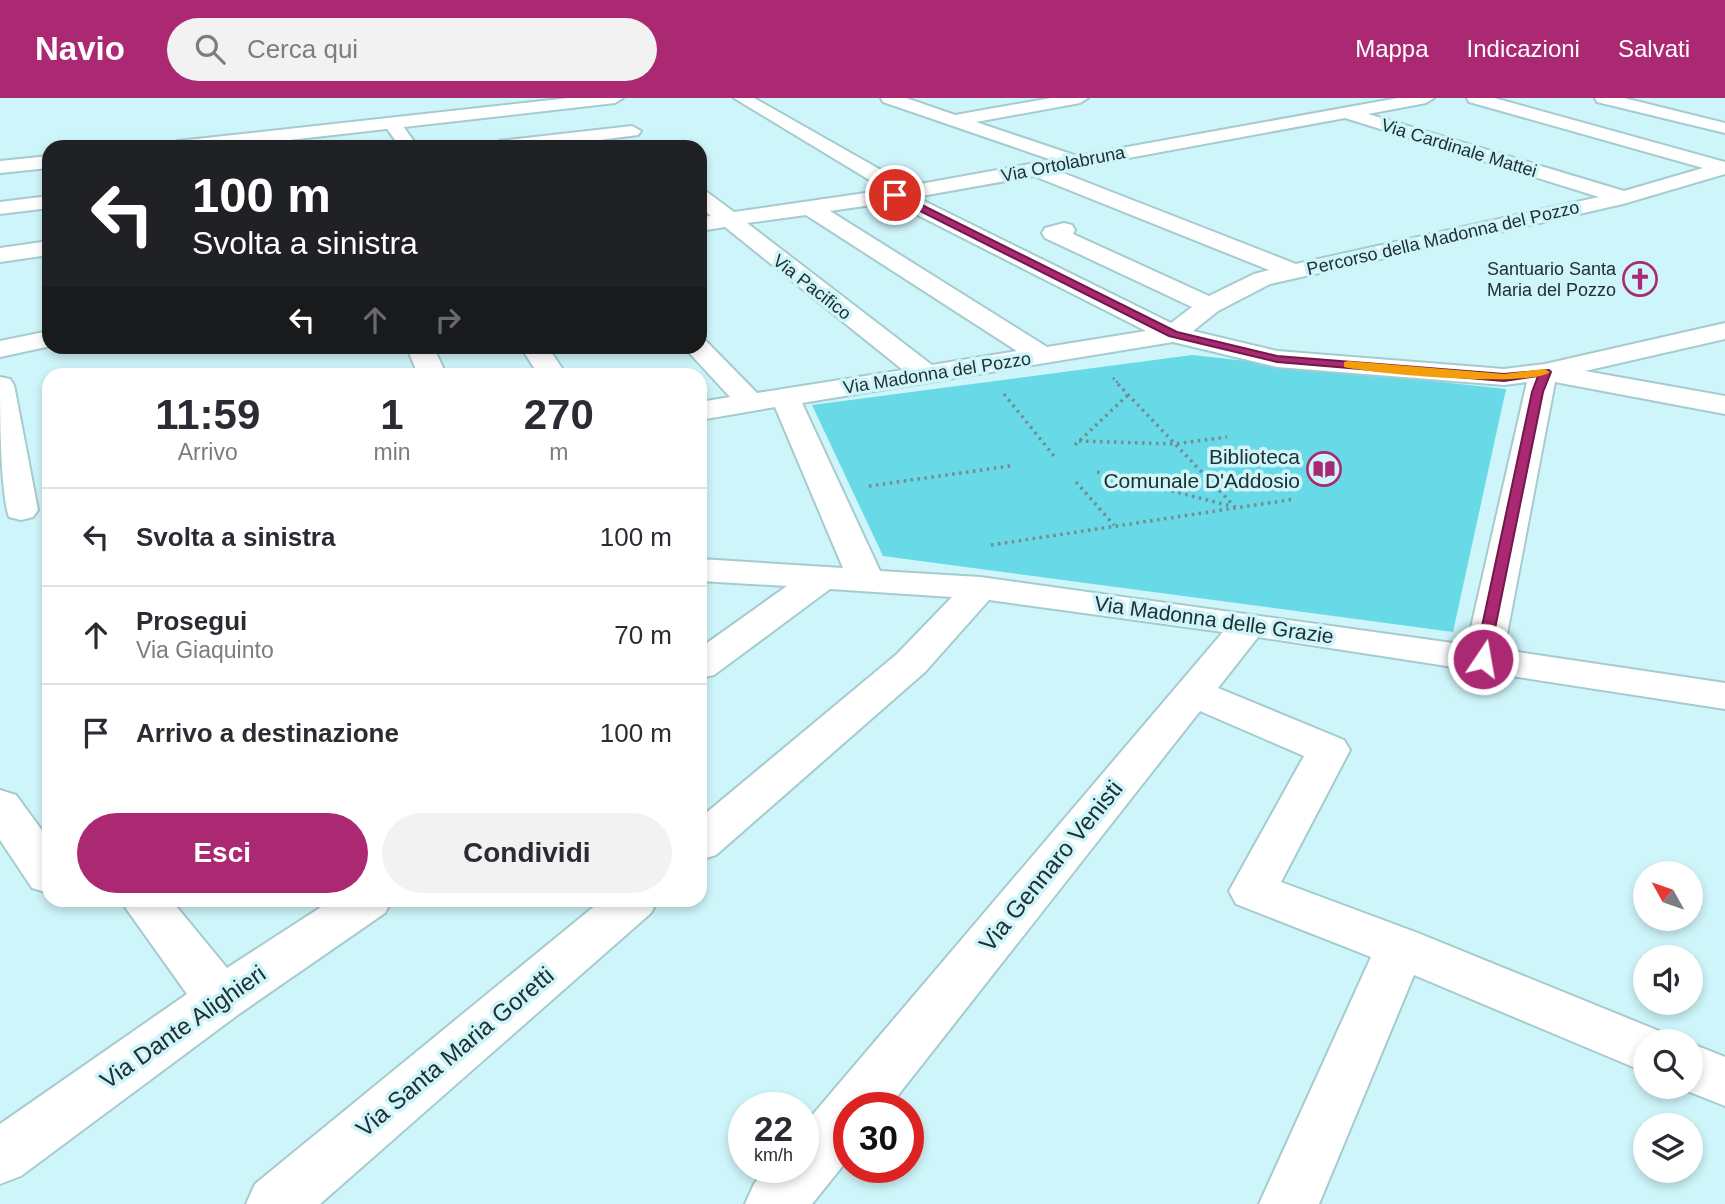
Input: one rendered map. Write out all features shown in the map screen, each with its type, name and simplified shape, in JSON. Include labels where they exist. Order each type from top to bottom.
[{"type":"street","points":[[742,98],[900,194],[1173,334],[1277,359],[1504,377],[1545,372],[1725,331]]},
{"type":"street","points":[[889,98],[1073,161]]},
{"type":"street","points":[[953,120],[1080,98]]},
{"type":"street","name":"Via Ortolabruna","points":[[707,222],[900,194],[1426,98]]},
{"type":"street","points":[[1475,98],[1724,168]]},
{"type":"street","points":[[1602,98],[1725,128]]},
{"type":"street","points":[[238,140],[604,99],[641,140]]},
{"type":"street","name":"Via Cardinale Mattei","points":[[1307,102],[1623,198]]},
{"type":"street","points":[[392,122],[404,140]]},
{"type":"street","points":[[558,140],[632,131]]},
{"type":"street","points":[[0,167],[42,163]]},
{"type":"street","name":"Percorso della Madonna del Pozzo","points":[[1173,334],[1209,306],[1262,279],[1623,198],[1724,168]]},
{"type":"street","points":[[1035,169],[1292,271]]},
{"type":"street","name":"Via Pacifico","points":[[707,202],[726,220],[928,375]]},
{"type":"street","points":[[0,208],[42,203]]},
{"type":"street","points":[[810,208],[1043,356]]},
{"type":"street","points":[[1064,230],[1053,233],[1209,306]]},
{"type":"street","points":[[0,255],[42,249]]},
{"type":"street","name":"Via Madonna del Pozzo","points":[[707,410],[1173,334]]},
{"type":"street","points":[[0,349],[42,340]]},
{"type":"street","points":[[703,354],[751,403]]},
{"type":"street","points":[[1545,372],[1725,405]]},
{"type":"street","points":[[1483,659],[1538,392],[1545,372]]},
{"type":"street","points":[[0,385],[23,510]]},
{"type":"street","points":[[785,398],[866,580]]},
{"type":"street","name":"Via Madonna delle Grazie","points":[[707,570],[980,588],[1249,624],[1725,696]]},
{"type":"street","points":[[707,661],[823,577]]},
{"type":"street","points":[[707,837],[911,663],[980,588]]},
{"type":"street","name":"Via Gennaro Venisti","points":[[867,1092],[1249,624]]},
{"type":"street","points":[[1193,693],[1329,750],[1253,891],[1400,947],[1633,1044]]},
{"type":"street","points":[[0,806],[42,865]]},
{"type":"street","points":[[149,907],[221,999]]},
{"type":"street","name":"Via Dante Alighieri","points":[[0,1157],[221,999],[358,907]]},
{"type":"street","name":"Via Santa Maria Goretti","points":[[276,1204],[626,907]]},
{"type":"street","points":[[1289,1204],[1400,947]]},
{"type":"street","points":[[1703,1073],[1725,1082]]},
{"type":"street","points":[[775,1204],[833,1133]]},
{"type":"path","points":[[981,366],[1054,456]]},
{"type":"path","points":[[1074,445],[1130,393],[1174,444],[1235,507]]},
{"type":"path","points":[[1079,441],[1174,444],[1227,437]]},
{"type":"path","points":[[827,492],[1010,466]]},
{"type":"path","points":[[1097,472],[1235,507]]},
{"type":"path","points":[[1076,482],[1114,525]]},
{"type":"path","points":[[991,545],[1295,499]]},
{"type":"shaded area","points":[[1192,355],[1506,389],[1453,632],[883,556],[812,405]]},
{"type":"slow traffic","points":[[1348,365],[1504,377],[1544,372]]},
{"type":"place","name":"Santuario Santa Maria del Pozzo","points":[[1640,279]]},
{"type":"place","name":"Biblioteca Comunale D'Addosio","points":[[1324,469]]},
{"type":"route","points":[[895,195],[1173,334],[1277,359],[1504,377],[1545,372],[1538,392],[1483,659]]}]
